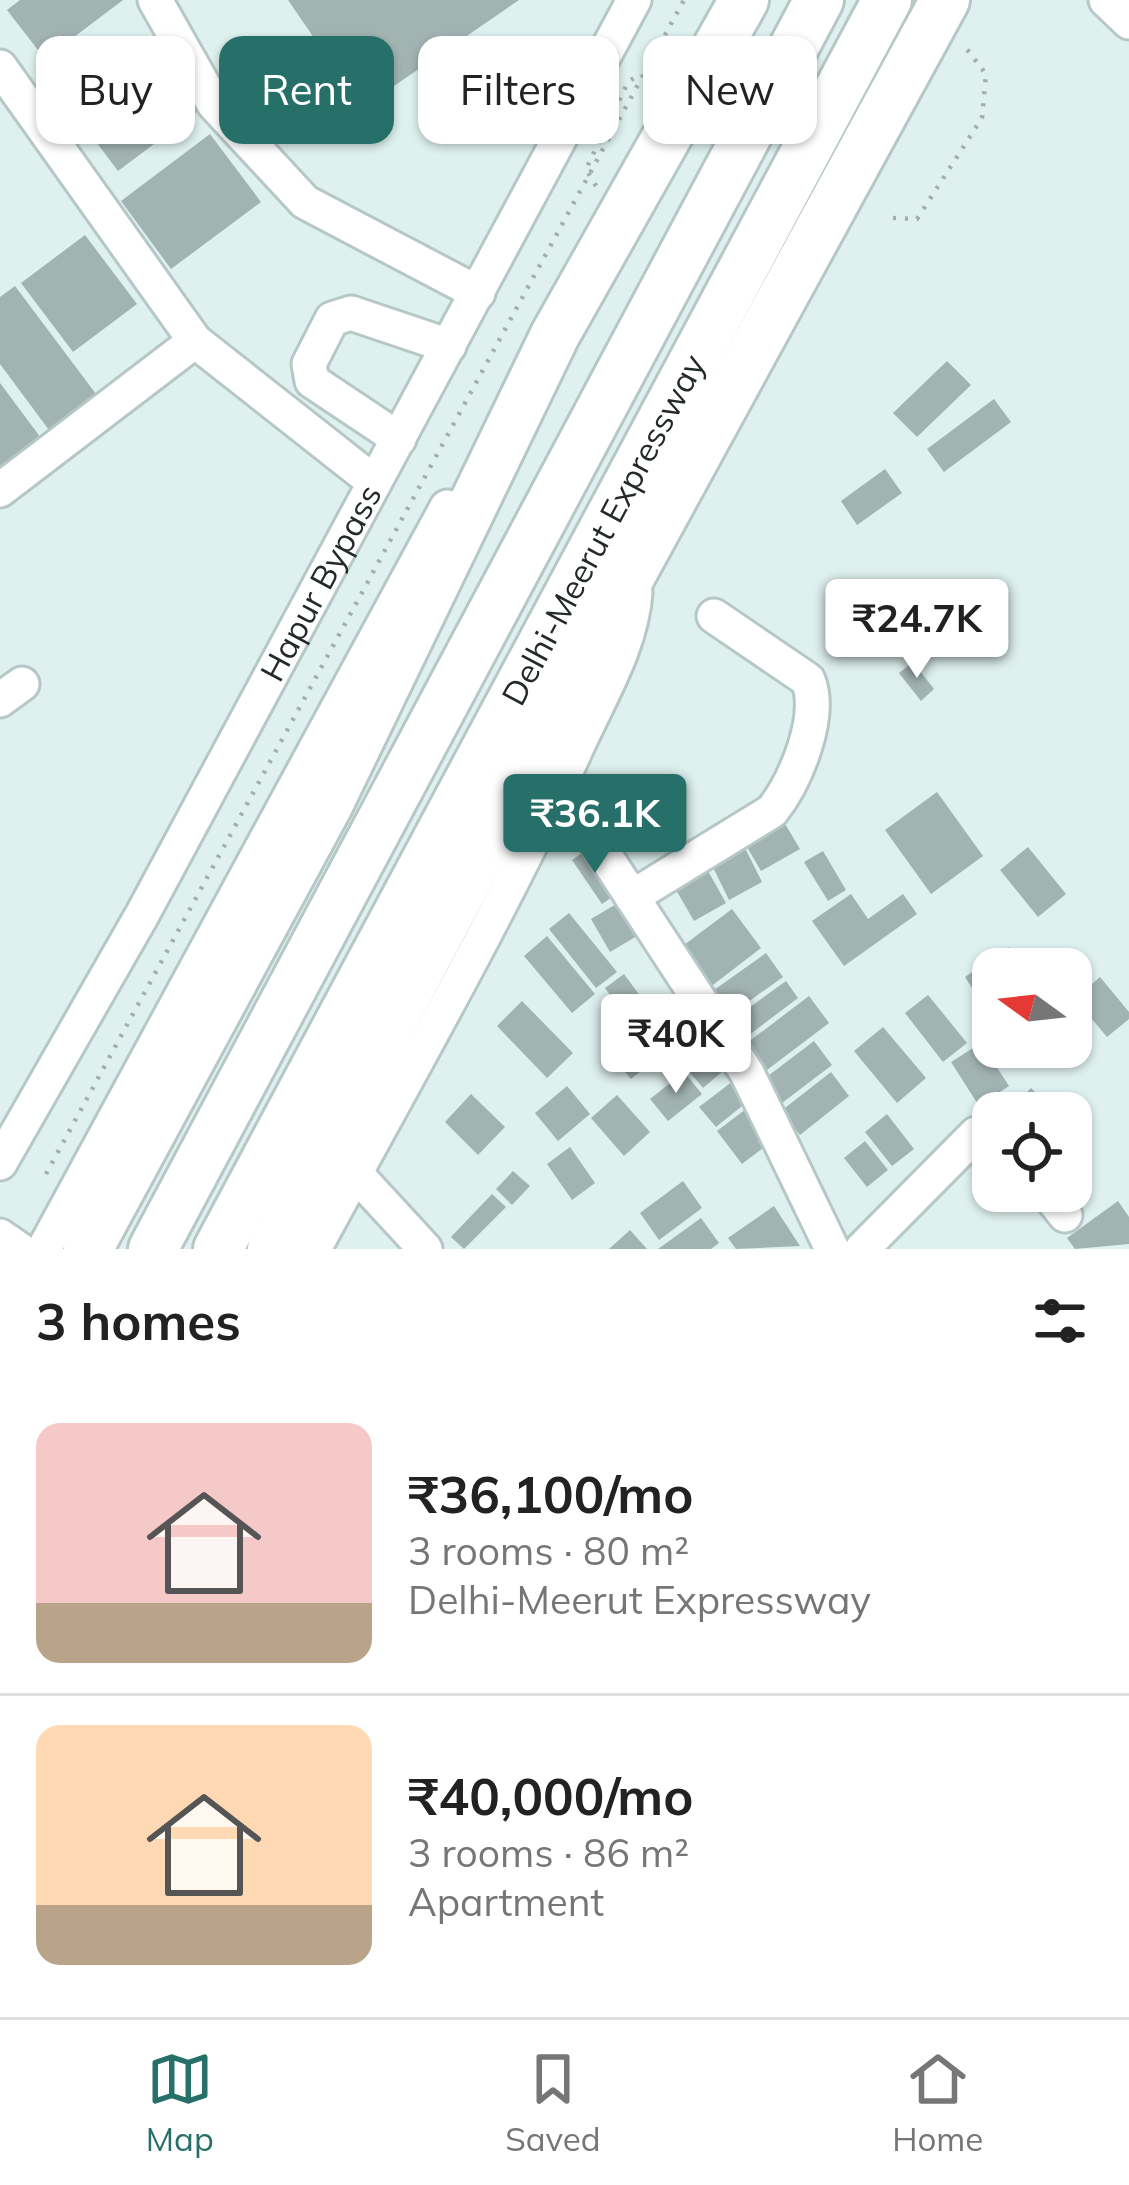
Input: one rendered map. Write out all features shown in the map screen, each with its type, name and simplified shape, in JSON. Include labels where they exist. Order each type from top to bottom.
[{"type":"highway","points":[[88,1249],[328,805],[555,335],[744,0]]},
{"type":"highway","name":"Delhi-Meerut Expressway","points":[[153,1249],[819,0]]},
{"type":"highway","name":"Delhi-Meerut Expressway","points":[[218,1249],[887,1]]},
{"type":"highway","points":[[272,1249],[637,566],[936,24]]},
{"type":"street","points":[[155,0],[214,104],[305,202],[478,293]]},
{"type":"street","name":"Hapur Bypass","points":[[0,1163],[142,915],[634,0]]},
{"type":"street","points":[[936,24],[975,0]]},
{"type":"street","points":[[1106,0],[1129,22]]},
{"type":"street","points":[[0,67],[10,105],[195,341],[374,482]]},
{"type":"street","points":[[399,439],[312,381],[309,364],[332,319],[351,313],[449,346]]},
{"type":"street","points":[[44,1249],[482,443],[555,335]]},
{"type":"street","points":[[0,490],[195,341]]},
{"type":"street","points":[[314,1249],[559,785],[634,613],[637,566]]},
{"type":"street","points":[[632,897],[772,811],[786,793],[807,731],[813,692],[808,680],[798,668],[714,616]]},
{"type":"street","points":[[559,785],[747,1073],[832,1249]]},
{"type":"street","points":[[862,1249],[972,1138]]},
{"type":"street","points":[[355,1173],[425,1249]]},
{"type":"street","points":[[0,1236],[19,1249]]},
{"type":"path","points":[[46,1174],[684,0]]},
{"type":"path","points":[[893,218],[917,219],[982,118],[987,98],[986,74],[978,59],[936,24]]},
{"type":"path","points":[[628,202],[592,184],[586,169],[628,82],[640,74]]},
{"type":"building","points":[[20,0],[123,0],[75,36],[36,36],[36,47],[7,10]]},
{"type":"building","points":[[288,0],[519,0],[467,36],[418,36],[418,69],[394,86],[394,36],[313,36]]},
{"type":"building","points":[[210,134],[261,202],[171,269],[121,201]]},
{"type":"building","points":[[98,144],[154,144],[118,171]]},
{"type":"building","points":[[85,235],[137,304],[73,352],[21,283]]},
{"type":"building","points":[[15,286],[96,394],[49,430],[0,364],[0,297]]},
{"type":"building","points":[[947,361],[971,385],[917,437],[893,413]]},
{"type":"building","points":[[0,383],[41,438],[0,469]]},
{"type":"building","points":[[994,399],[1011,422],[944,472],[927,449]]},
{"type":"building","points":[[885,469],[902,493],[857,525],[841,501]]},
{"type":"building","points":[[913,662],[934,689],[921,701],[899,673]]},
{"type":"building","points":[[937,792],[983,856],[931,894],[885,830]]},
{"type":"building","points":[[778,812],[800,849],[761,871],[740,835]]},
{"type":"building","points":[[744,846],[762,882],[729,900],[711,863]]},
{"type":"building","points":[[1028,847],[1066,894],[1038,917],[1000,870]]},
{"type":"building","points":[[588,849],[618,893],[602,904],[572,860]]},
{"type":"building","points":[[823,851],[846,890],[828,901],[804,862]]},
{"type":"building","points":[[704,864],[726,903],[694,921],[672,883]]},
{"type":"building","points":[[851,894],[868,919],[903,894],[917,914],[844,966],[812,921]]},
{"type":"building","points":[[628,897],[647,930],[610,952],[591,919]]},
{"type":"building","points":[[732,909],[761,948],[709,988],[680,948]]},
{"type":"building","points":[[569,913],[617,972],[596,988],[549,929]]},
{"type":"building","points":[[547,936],[595,994],[572,1013],[524,956]]},
{"type":"building","points":[[766,953],[783,977],[724,1019],[707,995]]},
{"type":"building","points":[[624,974],[652,1012],[632,1026],[605,988]]},
{"type":"building","points":[[1100,977],[1129,1012],[1129,1019],[1107,1037],[1092,1019],[1092,984]]},
{"type":"building","points":[[786,981],[798,998],[745,1038],[732,1020]]},
{"type":"building","points":[[688,993],[705,1015],[657,1053],[639,1031]]},
{"type":"building","points":[[928,995],[967,1043],[943,1062],[905,1013]]},
{"type":"building","points":[[809,996],[829,1023],[767,1070],[747,1043]]},
{"type":"building","points":[[522,1001],[573,1053],[547,1078],[497,1026]]},
{"type":"building","points":[[705,1020],[720,1038],[670,1077],[656,1058]]},
{"type":"building","points":[[883,1027],[926,1078],[897,1103],[854,1051]]},
{"type":"building","points":[[632,1039],[651,1063],[631,1079],[611,1055]]},
{"type":"building","points":[[814,1041],[832,1065],[782,1103],[764,1079]]},
{"type":"building","points":[[719,1043],[735,1061],[703,1088],[687,1069]]},
{"type":"building","points":[[972,1049],[972,1068],[997,1068],[1009,1086],[1000,1092],[972,1095],[951,1062]]},
{"type":"building","points":[[684,1072],[702,1094],[668,1121],[650,1099]]},
{"type":"building","points":[[831,1072],[849,1096],[800,1135],[781,1111]]},
{"type":"building","points":[[737,1078],[752,1098],[716,1127],[699,1107]]},
{"type":"building","points":[[567,1086],[590,1114],[558,1141],[535,1113]]},
{"type":"building","points":[[471,1094],[505,1127],[478,1155],[445,1122]]},
{"type":"building","points":[[617,1095],[650,1132],[624,1156],[591,1118]]},
{"type":"building","points":[[746,1109],[771,1142],[742,1164],[717,1131]]},
{"type":"building","points":[[887,1114],[914,1149],[892,1166],[865,1132]]},
{"type":"building","points":[[865,1141],[888,1170],[867,1187],[844,1158]]},
{"type":"building","points":[[570,1147],[595,1183],[572,1200],[547,1164]]},
{"type":"building","points":[[513,1171],[530,1186],[512,1205],[496,1189]]},
{"type":"building","points":[[683,1181],[702,1208],[659,1240],[640,1213]]},
{"type":"building","points":[[492,1194],[506,1207],[464,1249],[451,1237]]},
{"type":"building","points":[[1118,1201],[1129,1217],[1129,1244],[1075,1249],[1067,1238]]},
{"type":"building","points":[[774,1206],[800,1246],[736,1249],[728,1238]]},
{"type":"building","points":[[701,1218],[719,1243],[711,1249],[658,1249]]},
{"type":"building","points":[[630,1230],[647,1249],[609,1249]]}]
